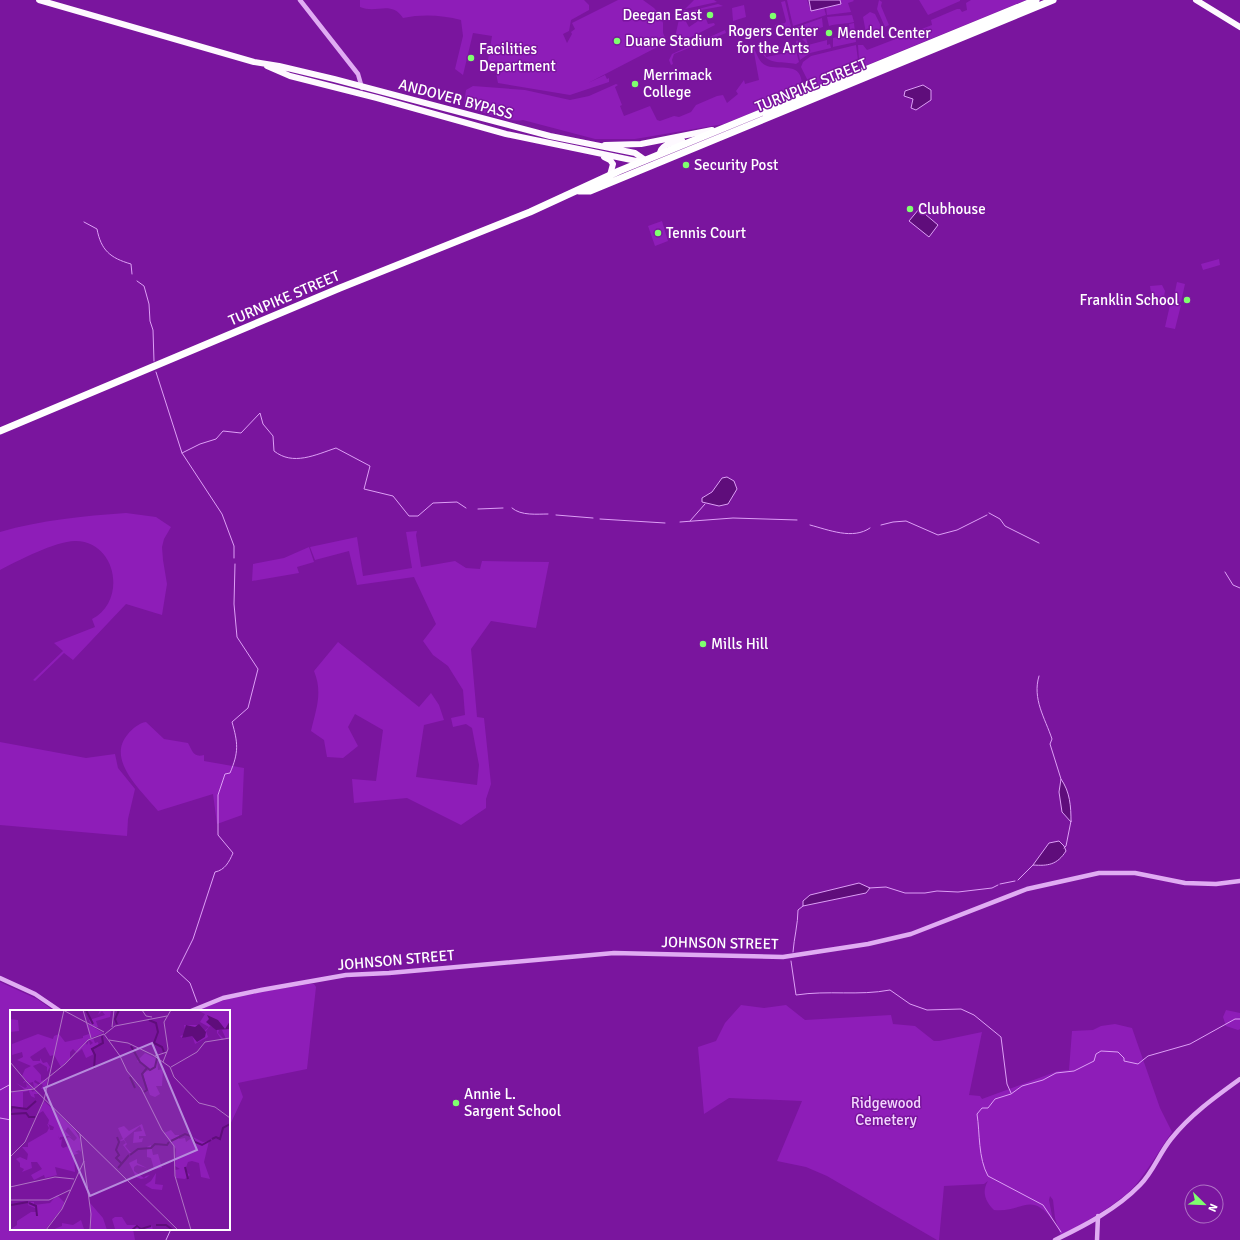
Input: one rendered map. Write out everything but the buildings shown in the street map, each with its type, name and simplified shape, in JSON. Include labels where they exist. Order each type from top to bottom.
[{"type":"highway","name":"TURNPIKE STREET","points":[[660,157],[723,128],[1036,0]]},
{"type":"highway","name":"TURNPIKE STREET","points":[[0,431],[579,191],[610,175],[660,157],[1053,0]]},
{"type":"highway","name":"TURNPIKE STREET","points":[[579,191],[590,191],[644,163]]},
{"type":"main road","name":"ANDOVER BYPASS","points":[[39,0],[260,64],[290,76],[506,134],[644,163]]},
{"type":"main road","points":[[1196,0],[1240,27]]},
{"type":"main road","name":"ANDOVER BYPASS","points":[[260,64],[279,66],[362,86],[542,135],[635,154],[644,163]]},
{"type":"main road","points":[[585,143],[633,145],[723,128]]},
{"type":"main road","points":[[660,157],[660,149],[663,146],[700,133]]},
{"type":"main road","points":[[593,152],[608,158],[612,162],[613,168],[610,175]]},
{"type":"street","points":[[300,0],[358,74],[362,86],[361,94]]},
{"type":"street","name":"JOHNSON STREET","points":[[193,1010],[211,1002],[244,993],[354,974],[389,973],[614,953],[768,957],[844,948],[911,934],[1027,889],[1099,874],[1135,873],[1185,884],[1216,884],[1240,881]]},
{"type":"street","points":[[0,978],[35,994],[59,1010]]},
{"type":"street","points":[[1055,1240],[1079,1229],[1135,1190],[1146,1178],[1166,1146],[1187,1121],[1240,1079]]},
{"type":"street","points":[[1097,1240],[1098,1216]]},
{"type":"green space","points":[[360,0],[584,0],[589,5],[589,10],[571,20],[569,31],[563,34],[567,43],[572,34],[571,32],[575,29],[572,23],[618,0],[643,0],[654,8],[660,15],[663,23],[663,33],[667,42],[588,83],[605,75],[607,79],[609,78],[609,82],[570,95],[498,83],[494,64],[488,60],[492,36],[473,33],[463,75],[455,69],[463,36],[461,20],[432,16],[403,18],[394,10],[389,8],[366,9],[360,7]]},
{"type":"green space","points":[[694,0],[714,0],[717,2],[685,9]]},
{"type":"green space","points":[[787,0],[807,0],[811,11],[824,8],[826,15],[793,26]]},
{"type":"green space","points":[[840,0],[854,1],[848,3],[851,12],[827,15],[826,8],[841,4]]},
{"type":"green space","points":[[879,0],[882,2],[881,6],[889,25],[885,27],[877,9]]},
{"type":"green space","points":[[919,0],[960,0],[960,1],[928,15]]},
{"type":"green space","points":[[971,0],[1026,0],[862,67],[859,60],[858,45],[863,45],[867,50],[932,25],[931,20],[957,9],[960,9],[962,12],[967,10],[966,3]]},
{"type":"green space","points":[[785,1],[791,27],[776,31],[775,25],[785,23],[786,21],[781,2]]},
{"type":"green space","points":[[718,4],[723,6],[696,11],[685,20],[689,27],[698,21],[706,19],[708,24],[714,23],[715,25],[673,46],[680,15],[684,10],[690,11]]},
{"type":"green space","points":[[744,5],[746,17],[733,21],[732,8]]},
{"type":"green space","points":[[870,12],[875,14],[882,28],[866,33],[863,17]]},
{"type":"green space","points":[[852,15],[854,22],[829,26],[827,17]]},
{"type":"green space","points":[[822,18],[823,27],[795,36],[794,28]]},
{"type":"green space","points":[[854,23],[856,42],[833,47],[833,38],[851,34],[849,24]]},
{"type":"green space","points":[[725,30],[726,33],[674,54],[672,60],[673,64],[671,65],[669,60],[672,54]]},
{"type":"green space","points":[[806,38],[808,45],[827,40],[827,45],[830,44],[831,48],[810,53],[800,60],[796,42],[797,40],[803,46],[806,43],[802,39]]},
{"type":"green space","points":[[762,45],[766,57],[796,51],[799,62],[796,64],[774,62],[769,60],[765,57],[762,53],[760,47]]},
{"type":"green space","points":[[856,45],[861,69],[819,86],[813,86],[808,81],[801,67],[803,62],[811,56]]},
{"type":"green space","points":[[753,47],[759,59],[765,65],[770,67],[791,68],[799,73],[802,83],[802,91],[724,124],[635,139],[595,139],[523,120],[516,121],[502,119],[467,107],[464,104],[466,90],[473,86],[525,90],[570,100],[589,96],[616,84],[618,85],[615,87],[622,105],[620,106],[624,116],[650,106],[657,120],[660,121],[674,116],[679,117],[691,112],[696,105],[717,96],[723,95],[727,103],[738,94],[736,91],[744,80],[745,84],[759,80]]},
{"type":"green space","name":"Tennis Court","points":[[662,221],[668,241],[655,246],[648,226]]},
{"type":"green space","points":[[1219,259],[1220,265],[1203,270],[1201,264]]},
{"type":"green space","points":[[1177,282],[1185,284],[1181,302],[1173,301]]},
{"type":"green space","points":[[1162,285],[1165,291],[1164,297],[1159,300],[1152,299],[1150,286]]},
{"type":"green space","points":[[1170,305],[1181,305],[1175,329],[1165,327]]},
{"type":"green space","points":[[126,513],[156,517],[171,527],[164,539],[162,547],[167,584],[162,615],[126,604],[73,660],[64,653],[35,681],[33,680],[63,651],[54,643],[95,627],[92,619],[103,611],[110,599],[113,587],[112,574],[108,561],[101,551],[90,544],[76,541],[49,547],[0,570],[0,532],[31,524],[62,519]]},
{"type":"green space","points":[[417,531],[416,535],[421,567],[455,561],[466,568],[480,569],[482,561],[549,562],[536,628],[491,621],[471,649],[477,717],[484,718],[491,784],[486,799],[486,808],[461,825],[407,798],[354,803],[352,779],[376,781],[383,730],[355,714],[348,727],[358,746],[343,758],[327,757],[324,740],[311,731],[318,701],[317,679],[314,671],[338,642],[419,707],[431,693],[439,705],[444,720],[424,725],[416,777],[477,785],[479,765],[472,728],[466,724],[453,727],[451,718],[465,715],[463,690],[448,666],[433,655],[423,641],[436,624],[414,577],[357,585],[349,551],[315,560],[310,547],[357,537],[363,576],[412,568],[406,532]]},
{"type":"green space","points":[[309,547],[314,562],[297,567],[299,573],[252,581],[253,564],[284,558]]},
{"type":"green space","points":[[146,722],[164,739],[188,743],[195,754],[200,756],[204,755],[204,761],[244,768],[242,815],[217,824],[213,794],[158,811],[129,775],[123,765],[121,754],[122,744],[128,734],[136,726]]},
{"type":"green space","points":[[0,742],[86,758],[115,754],[118,768],[135,789],[128,819],[127,836],[0,825]]},
{"type":"green space","points":[[0,982],[37,999],[53,1010],[10,1010],[10,1230],[133,1230],[135,1240],[0,1240]]},
{"type":"green space","points":[[314,984],[316,987],[307,1069],[238,1083],[243,1097],[230,1125],[230,1010],[200,1010],[224,1000],[252,993]]},
{"type":"green space","name":"Ridgewood Cemetery","points":[[741,1005],[764,1008],[786,1005],[805,1020],[891,1015],[893,1024],[915,1026],[934,1041],[982,1032],[969,1095],[980,1096],[982,1099],[1058,1071],[1069,1070],[1072,1031],[1093,1030],[1101,1026],[1115,1024],[1132,1028],[1160,1108],[1172,1132],[1144,1175],[1133,1188],[1117,1202],[1061,1237],[1055,1218],[1053,1200],[1050,1196],[1049,1200],[1053,1221],[1045,1212],[1032,1205],[1012,1209],[994,1210],[985,1197],[985,1189],[988,1181],[984,1184],[944,1186],[939,1240],[937,1240],[827,1176],[806,1167],[777,1161],[802,1101],[729,1098],[704,1114],[698,1047],[716,1041],[725,1023]]},
{"type":"green space","points":[[1226,1010],[1240,1013],[1240,1029],[1238,1030],[1226,1026],[1223,1017]]},
{"type":"shaded area","points":[[809,0],[840,0],[841,4],[811,11]]},
{"type":"shaded area","points":[[923,85],[931,90],[931,100],[916,110],[911,108],[913,99],[904,96],[905,91]]},
{"type":"shaded area","points":[[919,209],[938,225],[929,237],[909,221]]},
{"type":"shaded area","points":[[727,477],[734,481],[737,489],[728,504],[719,506],[702,502],[702,498],[712,492],[722,478]]},
{"type":"shaded area","points":[[1061,779],[1069,799],[1071,822],[1062,812],[1059,792]]},
{"type":"shaded area","points":[[1059,841],[1064,846],[1066,851],[1063,856],[1052,864],[1033,865],[1049,843]]},
{"type":"shaded area","points":[[859,883],[870,888],[866,893],[803,906],[803,901],[810,895]]},
{"type":"waterway","points":[[84,222],[97,229],[104,248],[112,256],[131,264],[132,274]]},
{"type":"waterway","points":[[137,281],[144,286],[149,304],[150,321],[153,330],[154,361]]},
{"type":"waterway","points":[[156,372],[182,453],[222,514],[234,546],[234,558]]},
{"type":"waterway","points":[[182,453],[200,444],[216,439],[223,431],[241,433],[260,413],[263,424],[273,436],[274,451],[289,458],[304,458],[336,448],[370,466],[364,489],[393,496],[409,516],[418,516],[433,503],[457,502],[466,508]]},
{"type":"waterway","points":[[690,521],[705,504]]},
{"type":"waterway","points":[[478,509],[503,508]]},
{"type":"waterway","points":[[512,508],[516,511],[524,513],[548,514]]},
{"type":"waterway","points":[[989,513],[1000,519],[1005,526],[1039,543]]},
{"type":"waterway","points":[[556,515],[593,518]]},
{"type":"waterway","points":[[881,525],[906,521],[938,535],[957,530],[987,515]]},
{"type":"waterway","points":[[680,522],[733,518],[797,520]]},
{"type":"waterway","points":[[600,519],[665,523]]},
{"type":"waterway","points":[[810,525],[849,534],[863,532],[870,528]]},
{"type":"waterway","points":[[197,1002],[190,983],[177,971],[193,939],[215,872],[224,867],[233,853],[218,835],[218,795],[225,774],[230,773],[235,759],[237,748],[232,722],[248,708],[258,669],[237,637],[234,604],[235,564]]},
{"type":"waterway","points":[[1225,572],[1233,585],[1240,588]]},
{"type":"waterway","points":[[1039,676],[1037,684],[1038,701],[1052,739],[1050,744],[1061,779]]},
{"type":"waterway","points":[[1064,848],[1066,846],[1071,821]]},
{"type":"waterway","points":[[1018,880],[1033,865]]},
{"type":"waterway","points":[[1000,884],[1015,881]]},
{"type":"waterway","points":[[869,888],[886,887],[905,893],[925,893],[937,891],[958,892],[992,888],[998,885]]},
{"type":"waterway","points":[[793,952],[798,910],[803,906]]},
{"type":"waterway","points":[[791,961],[796,995],[820,993],[867,993],[890,990],[910,1004],[927,1010],[961,1009],[974,1015],[1001,1037],[1007,1084],[1011,1093]]},
{"type":"waterway","points":[[1061,1232],[1043,1205],[988,1176],[982,1161],[977,1114],[982,1108],[988,1108],[995,1099],[1011,1094],[1022,1086],[1043,1080],[1056,1073],[1074,1071],[1094,1061],[1096,1054],[1101,1051],[1118,1052],[1124,1058],[1124,1061],[1138,1064],[1148,1056],[1190,1044],[1235,1019],[1240,1019]]},
{"type":"waterway","points":[[0,1090],[10,1085]]},
{"type":"waterway","points":[[0,1118],[10,1120]]},
{"type":"waterway","points":[[166,1240],[171,1230]]},
{"type":"place","name":"Deegan East","points":[[710,15]]},
{"type":"place","name":"Rogers Center for the Arts","points":[[773,16]]},
{"type":"place","name":"Mendel Center","points":[[829,33]]},
{"type":"place","name":"Duane Stadium","points":[[617,41]]},
{"type":"place","name":"Facilities Department","points":[[471,58]]},
{"type":"place","name":"Merrimack College","points":[[635,84]]},
{"type":"place","name":"Security Post","points":[[686,165]]},
{"type":"place","name":"Clubhouse","points":[[910,209]]},
{"type":"place","name":"Tennis Court","points":[[658,233]]},
{"type":"place","name":"Franklin School","points":[[1187,300]]},
{"type":"place","name":"Mills Hill","points":[[703,644]]},
{"type":"place","name":"Annie L. Sargent School","points":[[456,1103]]}]
